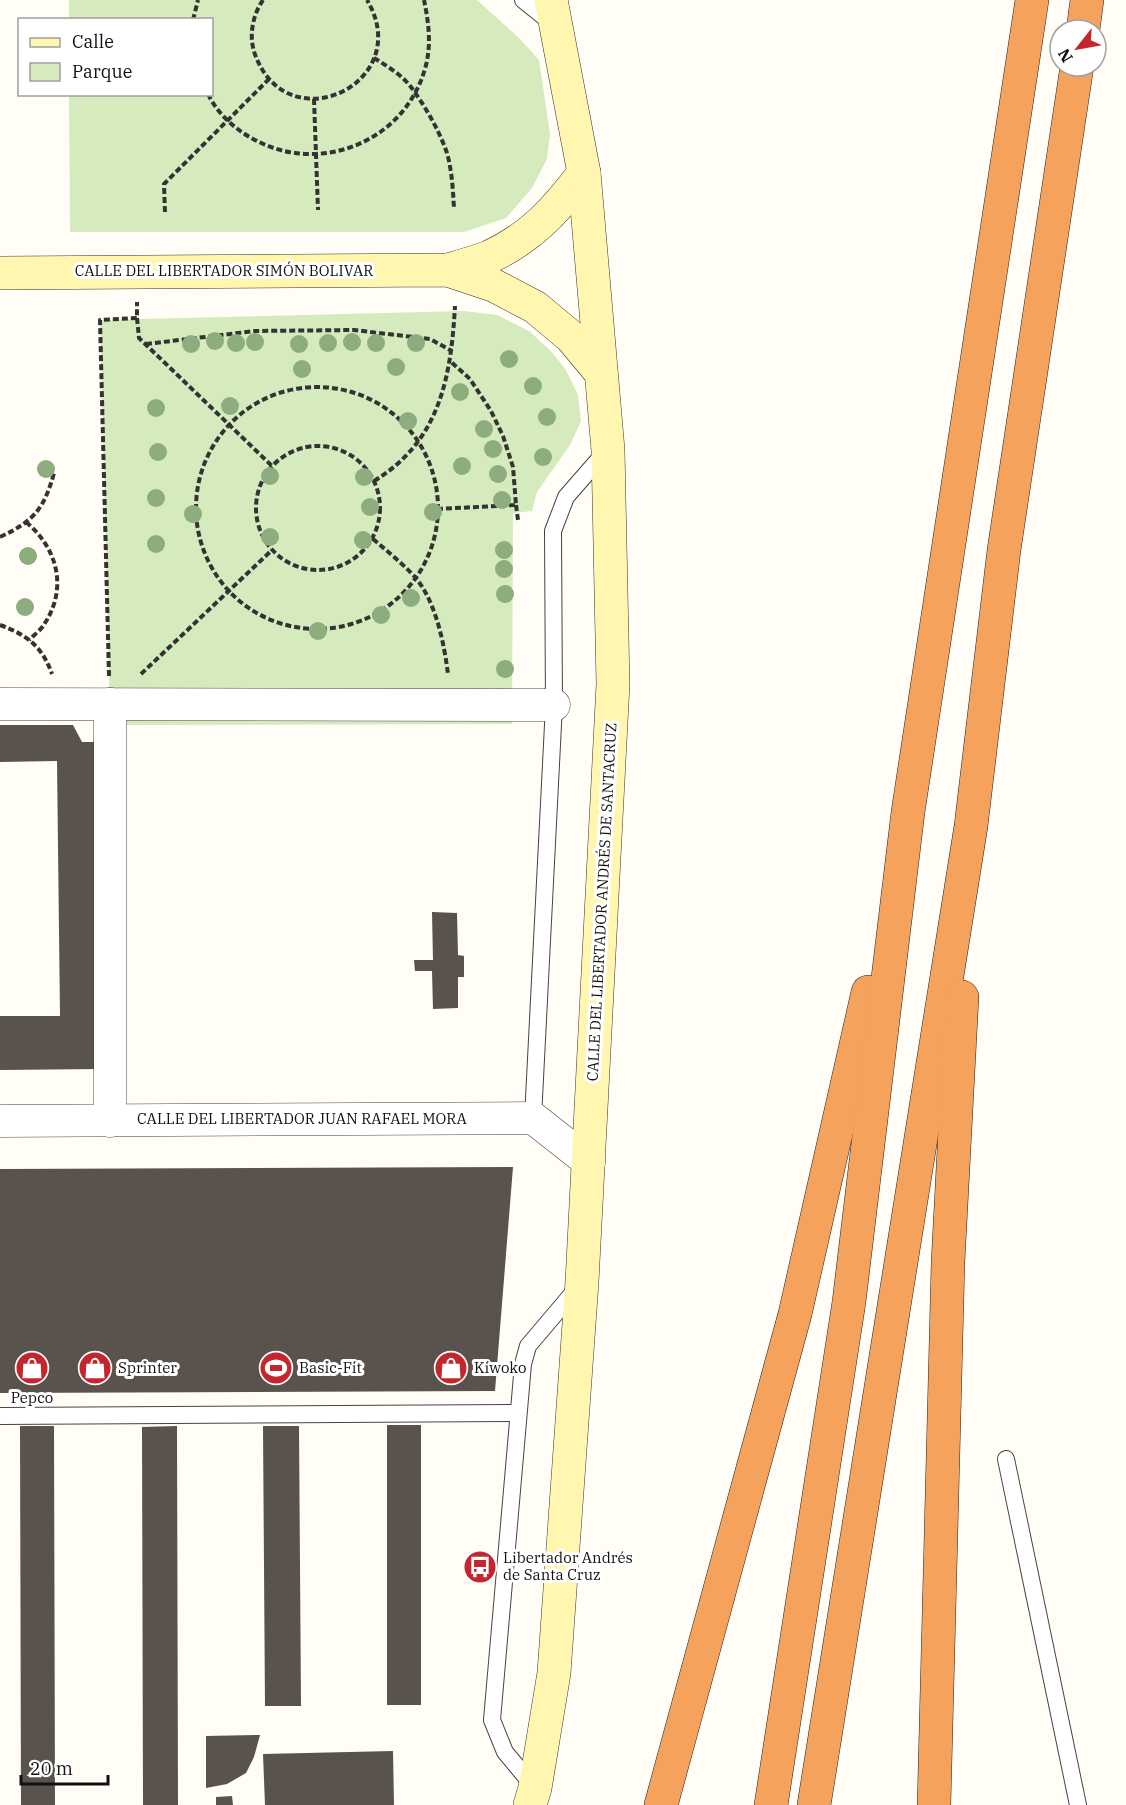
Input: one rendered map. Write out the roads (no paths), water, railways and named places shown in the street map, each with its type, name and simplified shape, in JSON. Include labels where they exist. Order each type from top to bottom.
[{"type":"highway","points":[[771,1805],[849,1302],[908,812],[1032,0]]},
{"type":"highway","points":[[1085,18],[1088,0]]},
{"type":"highway","points":[[814,1805],[971,826],[1004,550],[1075,78]]},
{"type":"highway","points":[[662,1805],[795,1314],[908,812]]},
{"type":"highway","points":[[934,1805],[948,1262],[971,826]]},
{"type":"main road","name":"CALLE DEL LIBERTADOR ANDRÉS DE SANTACRUZ","points":[[532,1796],[554,1673],[582,1282],[613,684],[608,450],[584,173],[554,13]]},
{"type":"main road","name":"CALLE DEL LIBERTADOR SIMÓN BOLIVAR","points":[[448,270],[489,256],[526,235],[558,207],[584,173]]},
{"type":"main road","name":"CALLE DEL LIBERTADOR SIMÓN BOLIVAR","points":[[0,273],[448,270],[494,285],[535,307],[571,337],[601,374]]},
{"type":"street","points":[[0,704],[554,705]]},
{"type":"street","points":[[110,704],[110,1120]]},
{"type":"street","points":[[533,1118],[589,1162]]},
{"type":"street","name":"CALLE DEL LIBERTADOR JUAN RAFAEL MORA","points":[[0,1121],[533,1118]]},
{"type":"lane","points":[[523,0],[554,13]]},
{"type":"lane","points":[[533,1118],[554,705],[553,531],[566,497],[608,450]]},
{"type":"lane","points":[[532,1796],[505,1752],[492,1720],[518,1413],[523,1364],[528,1346],[582,1282]]},
{"type":"lane","points":[[0,1416],[518,1413]]},
{"type":"lane","points":[[1006,1459],[1078,1805]]},
{"type":"place","name":"Pepco","points":[[32,1368]]},
{"type":"place","name":"Sprinter","points":[[95,1368]]},
{"type":"place","name":"Basic-Fit","points":[[276,1368]]},
{"type":"place","name":"Kiwoko","points":[[451,1368]]},
{"type":"place","name":"Libertador Andrés de Santa Cruz","points":[[480,1567]]}]
